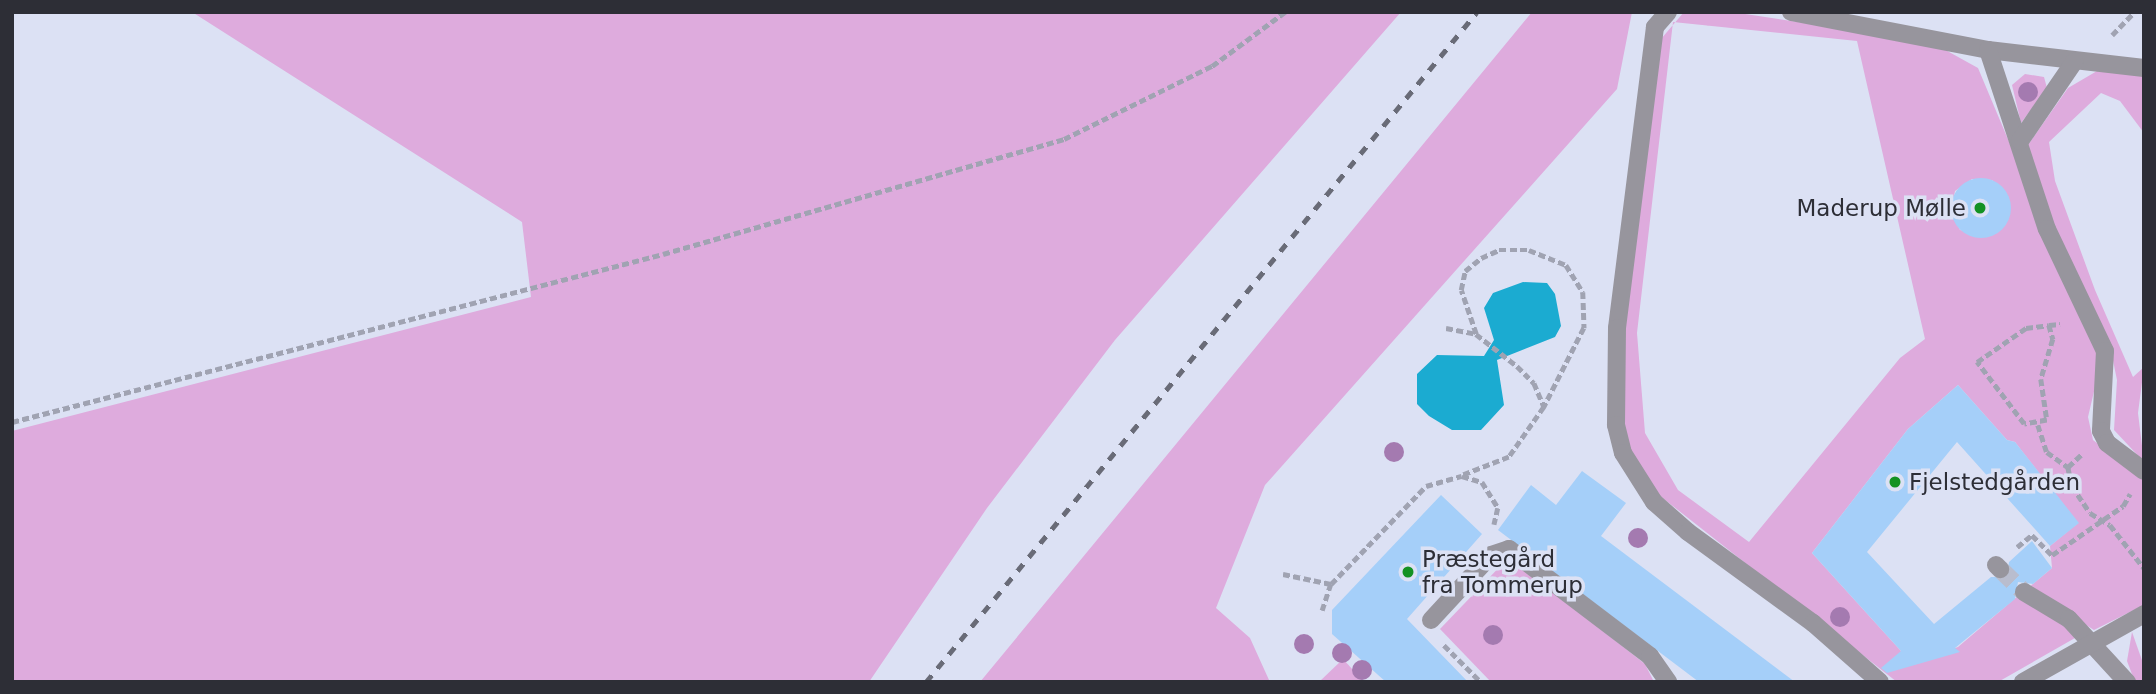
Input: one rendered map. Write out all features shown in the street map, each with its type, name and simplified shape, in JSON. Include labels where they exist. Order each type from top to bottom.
[{"type":"street","points":[[1668,12],[1655,27],[1616,327],[1616,425],[1623,453],[1654,502],[1688,532],[1813,623],[1880,682]]},
{"type":"street","points":[[1791,12],[1988,50],[2144,68]]},
{"type":"street","points":[[1988,50],[2047,229],[2105,351],[2101,431],[2107,443],[2144,471]]},
{"type":"street","points":[[2020,141],[2074,62]]},
{"type":"street","points":[[1431,620],[1499,551],[1517,553],[1650,656],[1668,682]]},
{"type":"street","points":[[2024,592],[2098,645],[2127,682]]},
{"type":"street","points":[[2023,682],[2098,645],[2144,614]]},
{"type":"path","points":[[12,422],[663,254],[1064,139],[1212,66],[1286,12]]},
{"type":"path","points":[[1322,611],[1331,584],[1415,494],[1509,457],[1544,407],[1584,328],[1583,292],[1566,265],[1529,250],[1499,250],[1481,258],[1465,271],[1461,290],[1476,334],[1534,383],[1544,407]]},
{"type":"path","points":[[2049,325],[2053,339],[2041,379],[2047,420],[2024,424],[1977,362],[2026,328],[2049,325],[2063,324],[2073,332]]},
{"type":"path","points":[[1446,328],[1476,334]]},
{"type":"path","points":[[2068,467],[2071,486],[2144,568]]},
{"type":"path","points":[[1462,476],[1492,493],[1499,551]]},
{"type":"path","points":[[1998,567],[2032,534],[2052,555],[2123,506],[2132,490]]},
{"type":"path","points":[[1283,574],[1331,584]]},
{"type":"path","points":[[1431,620],[1434,635],[1481,682]]},
{"type":"shaded area","points":[[192,12],[1401,12],[1115,340],[987,508],[869,682],[12,682],[12,431],[531,297],[522,222]]},
{"type":"shaded area","points":[[1532,12],[1632,12],[1617,89],[1265,485],[1216,608],[1250,638],[1269,680],[980,682]]},
{"type":"shaded area","points":[[1684,12],[1732,12],[1931,42],[1978,68],[2094,344],[2100,366],[2088,417],[2093,440],[2144,480],[2144,605],[2094,630],[2028,588],[2052,568],[2050,546],[2078,523],[2015,442],[2007,440],[1958,385],[1908,429],[1812,553],[1901,651],[1938,654],[1958,647],[2019,595],[2055,616],[2075,638],[1998,682],[1897,682],[1655,492],[1630,451],[1623,424],[1625,326],[1661,39],[1673,25],[1637,333],[1645,433],[1678,490],[1749,542],[1900,358],[1925,339],[1857,41],[1675,22]],"holes":[[[1972,179],[1992,180],[2007,194],[2006,224],[1990,236],[1960,230],[1951,211],[1955,191]]]},
{"type":"shaded area","points":[[2097,71],[2144,76],[2144,133],[2120,101],[2101,93],[2049,142],[2055,181],[2095,290],[2133,377],[2144,367],[2138,413],[2144,462],[2114,430],[2117,380],[2109,341],[2054,231],[2028,145],[2068,88]]},
{"type":"shaded area","points":[[2025,74],[2044,77],[2047,88],[2021,123],[2012,85]]},
{"type":"shaded area","points":[[1509,557],[1645,664],[1654,682],[1491,682],[1440,629]]},
{"type":"shaded area","points":[[2132,632],[2144,666],[2144,682],[2135,682],[2127,661]]},
{"type":"shaded area","points":[[1343,659],[1364,682],[1319,682]]},
{"type":"water","points":[[1523,282],[1547,283],[1555,294],[1561,326],[1555,337],[1497,360],[1504,405],[1481,430],[1452,430],[1429,416],[1417,404],[1417,374],[1437,355],[1484,356],[1494,340],[1484,308],[1493,293]]},
{"type":"building","name":"Maderup Mølle","points":[[1981,178],[1998,183],[2006,191],[2011,208],[2006,225],[1998,233],[1981,238],[1964,233],[1956,225],[1951,208],[1956,191],[1964,183]]},
{"type":"building","name":"Fjelstedgården","points":[[1958,385],[2007,440],[2015,442],[2079,523],[2050,546],[1957,442],[1867,552],[1934,624],[1991,577],[2007,577],[2009,562],[2032,541],[2052,568],[2033,584],[2018,582],[2015,599],[1955,648],[1960,652],[1887,673],[1881,668],[1901,651],[1812,553],[1908,429]]},
{"type":"building","points":[[1582,471],[1626,503],[1601,536],[1795,682],[1699,682],[1498,530],[1531,485],[1556,505]]},
{"type":"building","name":"Præstegård fra Tommerup","points":[[1441,495],[1482,534],[1407,619],[1468,682],[1386,682],[1332,634],[1332,610]]},
{"type":"tunnel","points":[[2000,569],[2024,592]]},
{"type":"railway","points":[[926,682],[1477,12]]},
{"type":"place","name":"Maderup Mølle","points":[[1980,208]]},
{"type":"place","name":"Fjelstedgården","points":[[1895,482]]},
{"type":"place","name":"Præstegård fra Tommerup","points":[[1408,572]]}]
